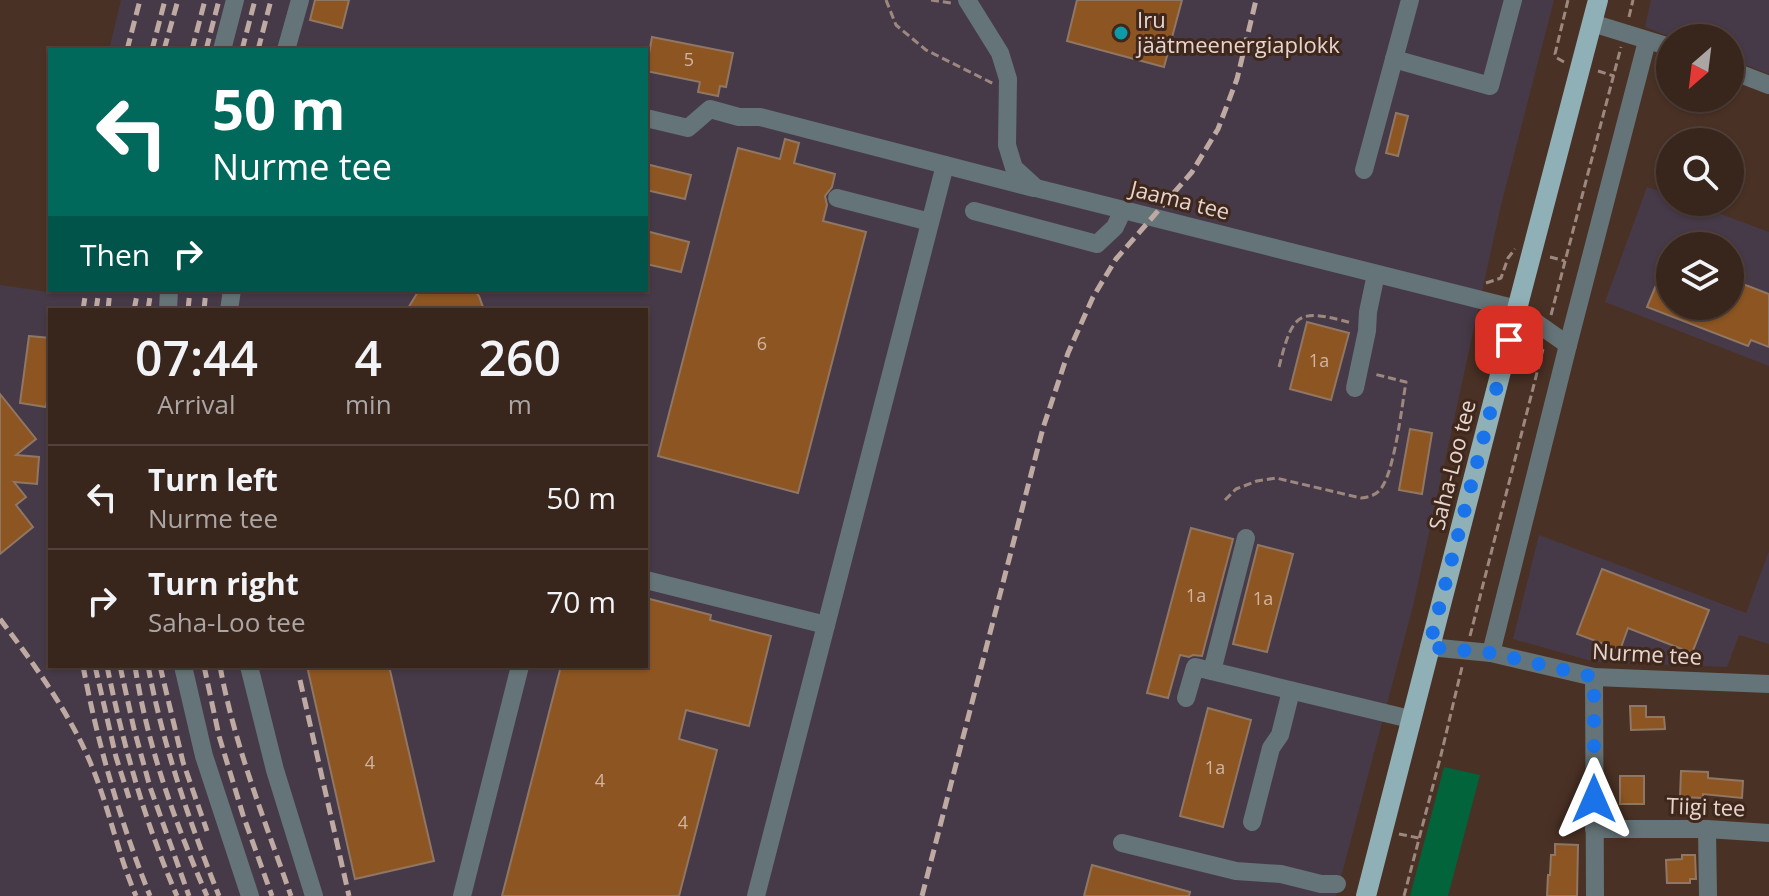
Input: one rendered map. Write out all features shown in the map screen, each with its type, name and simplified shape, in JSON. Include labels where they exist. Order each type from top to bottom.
[{"type":"main road","name":"Saha-Loo tee","points":[[1367,894],[1598,0]]},
{"type":"street","points":[[223,48],[235,0]]},
{"type":"street","points":[[287,48],[300,0]]},
{"type":"street","points":[[967,0],[1000,53],[1008,79],[1007,145],[1014,168],[1036,188]]},
{"type":"street","points":[[1364,170],[1410,0]]},
{"type":"street","points":[[1394,59],[1490,86],[1513,0]]},
{"type":"street","points":[[1592,23],[1656,43]]},
{"type":"street","points":[[1491,653],[1647,41]]},
{"type":"street","points":[[1744,75],[1769,85]]},
{"type":"street","name":"Jaama tee","points":[[648,118],[688,128],[710,109],[739,117],[760,117],[1517,309]]},
{"type":"street","points":[[756,896],[945,165]]},
{"type":"street","points":[[837,198],[930,222]]},
{"type":"street","points":[[974,211],[1097,244],[1115,227],[1123,210]]},
{"type":"street","points":[[1357,379],[1376,274]]},
{"type":"street","points":[[1517,309],[1568,345]]},
{"type":"street","points":[[1212,671],[1246,538]]},
{"type":"street","points":[[648,580],[826,625]]},
{"type":"street","name":"Nurme tee","points":[[1429,647],[1491,653],[1594,677],[1769,684]]},
{"type":"street","points":[[1186,698],[1195,667],[1410,719]]},
{"type":"street","points":[[183,668],[204,756],[250,896]]},
{"type":"street","points":[[250,668],[275,770],[314,896]]},
{"type":"street","points":[[462,896],[519,668]]},
{"type":"street","points":[[1594,677],[1595,896]]},
{"type":"street","points":[[1252,822],[1271,748],[1280,735],[1291,691]]},
{"type":"street","name":"Tiigi tee","points":[[1594,829],[1707,829],[1769,833]]},
{"type":"street","points":[[1707,829],[1708,896]]},
{"type":"street","points":[[1122,843],[1236,871],[1281,874],[1336,890],[1367,894]]},
{"type":"path","points":[[886,0],[896,25],[926,50],[1008,91]]},
{"type":"path","points":[[1404,896],[1625,33]]},
{"type":"path","points":[[1279,367],[1286,341],[1300,317],[1310,314],[1324,316],[1368,327]]},
{"type":"path","points":[[1225,500],[1236,489],[1276,478],[1361,498],[1380,490],[1390,470],[1406,382],[1357,379]]},
{"type":"shaded area","points":[[121,0],[1554,0],[1501,205],[1413,606],[1336,896],[0,896],[0,285],[62,294],[648,292],[648,48],[109,48]]},
{"type":"shaded area","points":[[1651,0],[1769,0],[1769,74],[1744,64],[1744,24],[1656,24],[1656,31],[1645,27]]},
{"type":"shaded area","points":[[1647,187],[1656,190],[1656,216],[1726,216],[1769,232],[1769,366],[1605,302]]},
{"type":"shaded area","points":[[1539,535],[1746,613],[1769,551],[1769,644],[1739,635],[1727,667],[1595,662],[1513,639]]},
{"type":"green space","points":[[1444,767],[1480,775],[1448,896],[1410,896]]},
{"type":"building","points":[[315,0],[349,0],[342,28],[310,20]]},
{"type":"building","name":"Iru jäätmeenergiaplokk","points":[[1077,0],[1182,0],[1164,67],[1067,41]]},
{"type":"building","points":[[652,37],[733,53],[726,87],[720,86],[718,96],[698,92],[700,82],[648,71]]},
{"type":"building","points":[[1396,113],[1408,116],[1398,156],[1386,153]]},
{"type":"building","points":[[785,139],[799,143],[794,163],[835,174],[832,187],[825,196],[827,205],[823,221],[866,232],[798,493],[658,456],[738,148],[780,159]]},
{"type":"building","points":[[648,164],[691,175],[685,199],[648,190]]},
{"type":"building","points":[[648,232],[689,242],[681,272],[648,264]]},
{"type":"building","points":[[1744,284],[1769,294],[1769,347],[1751,340],[1748,346],[1681,320],[1744,320]]},
{"type":"building","points":[[1656,285],[1656,310],[1647,307]]},
{"type":"building","points":[[418,292],[476,292],[483,308],[408,308]]},
{"type":"building","points":[[1307,322],[1349,333],[1331,400],[1290,389]]},
{"type":"building","points":[[29,336],[48,338],[46,407],[20,403]]},
{"type":"building","points":[[0,394],[36,439],[16,455],[39,457],[37,484],[14,482],[26,497],[16,505],[33,527],[0,554]]},
{"type":"building","points":[[1410,429],[1432,433],[1422,494],[1399,490]]},
{"type":"building","points":[[1191,528],[1233,539],[1202,656],[1180,655],[1168,698],[1147,693]]},
{"type":"building","points":[[1258,545],[1293,554],[1267,652],[1233,644]]},
{"type":"building","points":[[1602,569],[1709,610],[1692,653],[1628,628],[1620,650],[1577,634]]},
{"type":"building","points":[[648,599],[711,615],[710,620],[771,636],[749,726],[686,710],[679,739],[717,750],[679,896],[502,896],[560,668],[648,668]]},
{"type":"building","points":[[307,668],[389,668],[434,861],[355,879]]},
{"type":"building","points":[[1630,706],[1646,706],[1646,717],[1664,717],[1665,729],[1631,730]]},
{"type":"building","points":[[1208,708],[1251,720],[1223,827],[1180,816]]},
{"type":"building","points":[[1681,771],[1708,772],[1708,778],[1743,781],[1742,798],[1703,794],[1703,798],[1680,797]]},
{"type":"building","points":[[1620,776],[1644,776],[1644,804],[1620,804]]},
{"type":"building","points":[[1555,844],[1578,845],[1577,896],[1547,896]]},
{"type":"building","points":[[1682,855],[1695,855],[1696,879],[1690,879],[1690,883],[1667,883],[1666,860],[1682,859]]},
{"type":"building","points":[[1092,865],[1190,892],[1189,896],[1084,896]]},
{"type":"railway","points":[[128,48],[140,0]]},
{"type":"railway","points":[[153,48],[165,0]]},
{"type":"railway","points":[[165,48],[178,0]]},
{"type":"railway","points":[[193,48],[205,0]]},
{"type":"railway","points":[[207,48],[219,0]]},
{"type":"railway","points":[[243,48],[255,0]]},
{"type":"railway","points":[[259,48],[271,0]]},
{"type":"railway","points":[[922,896],[1043,428],[1068,353],[1093,297],[1116,259],[1192,172],[1218,129],[1237,79],[1256,0]]},
{"type":"railway","points":[[83,308],[86,292]]},
{"type":"railway","points":[[96,308],[99,292]]},
{"type":"railway","points":[[108,308],[110,292]]},
{"type":"railway","points":[[134,308],[138,292]]},
{"type":"railway","points":[[148,308],[151,292]]},
{"type":"railway","points":[[188,308],[190,292]]},
{"type":"railway","points":[[204,308],[206,292]]},
{"type":"railway","points":[[0,619],[79,737],[101,790],[136,896]]},
{"type":"railway","points":[[83,668],[111,782],[150,896]]},
{"type":"railway","points":[[95,668],[129,798]]},
{"type":"railway","points":[[107,668],[136,783],[177,896]]},
{"type":"railway","points":[[120,668],[150,787],[189,896]]},
{"type":"railway","points":[[135,668],[147,725],[164,783],[207,896]]},
{"type":"railway","points":[[148,668],[178,782],[219,896]]},
{"type":"railway","points":[[160,668],[183,762],[207,831]]},
{"type":"railway","points":[[204,668],[219,736],[272,896]]},
{"type":"railway","points":[[220,668],[242,753],[291,896]]},
{"type":"railway","points":[[300,680],[349,896]]},
{"type":"place","name":"Iru jäätmeenergiaplokk","points":[[1121,33]]},
{"type":"route","points":[[1509,340],[1429,647],[1491,653],[1594,677],[1594,799]]}]
